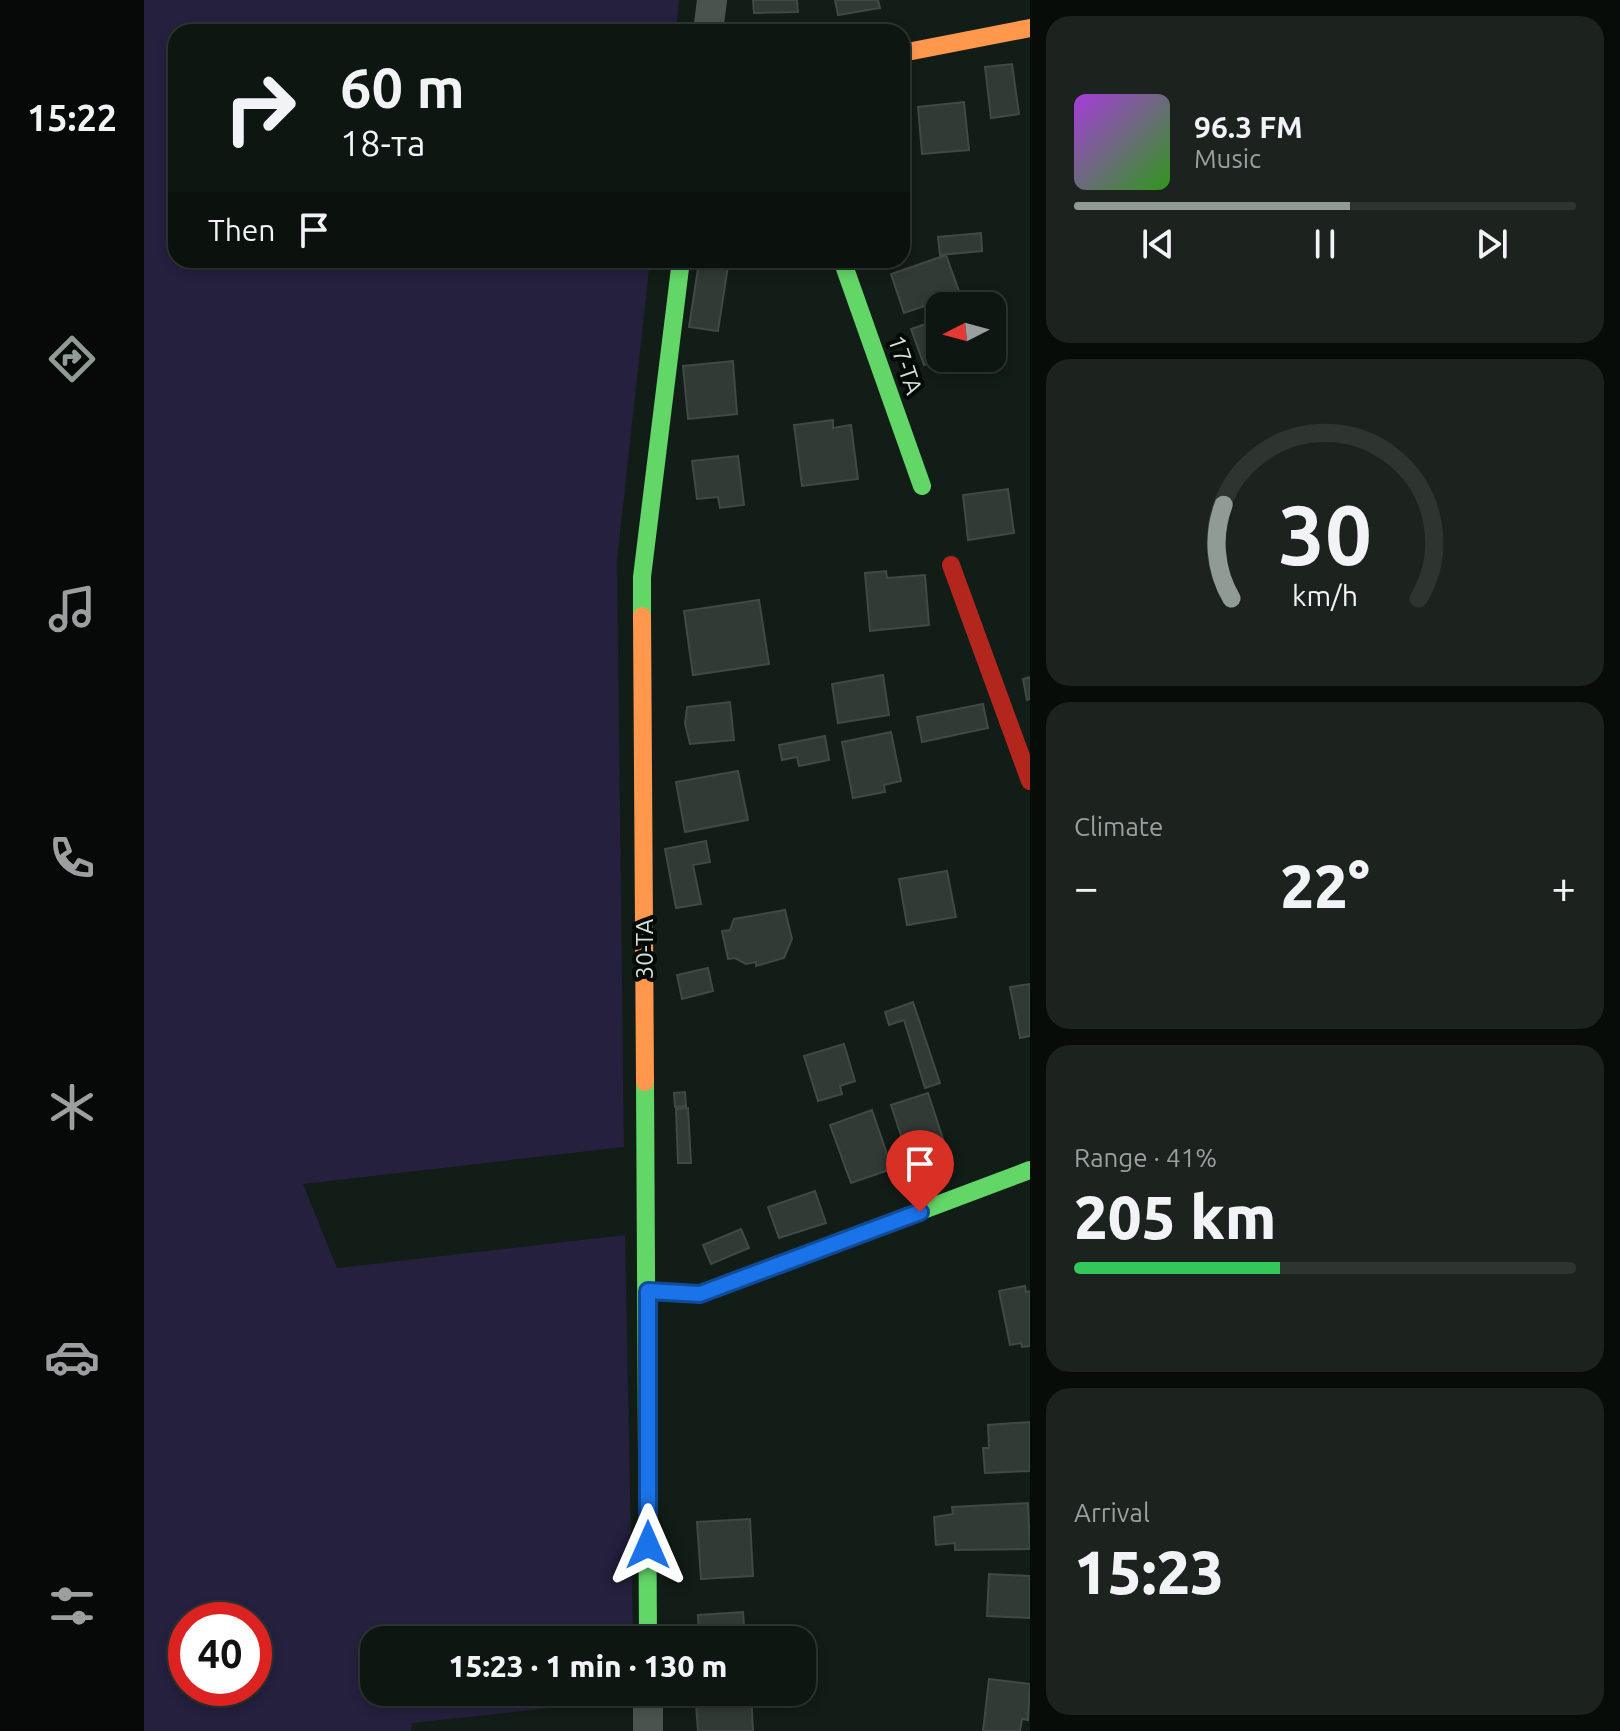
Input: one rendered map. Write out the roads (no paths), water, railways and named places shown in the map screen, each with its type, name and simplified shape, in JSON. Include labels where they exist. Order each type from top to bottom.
[{"type":"street","points":[[709,24],[712,0]]},
{"type":"street","points":[[910,51],[1030,28]]},
{"type":"street","name":"30-ТА","points":[[648,1626],[642,577],[680,268]]},
{"type":"street","name":"17-ТА","points":[[845,268],[922,486]]},
{"type":"street","points":[[951,565],[1030,781]]},
{"type":"street","points":[[648,1291],[700,1294],[1030,1170]]},
{"type":"street","points":[[648,1706],[648,1731]]}]
